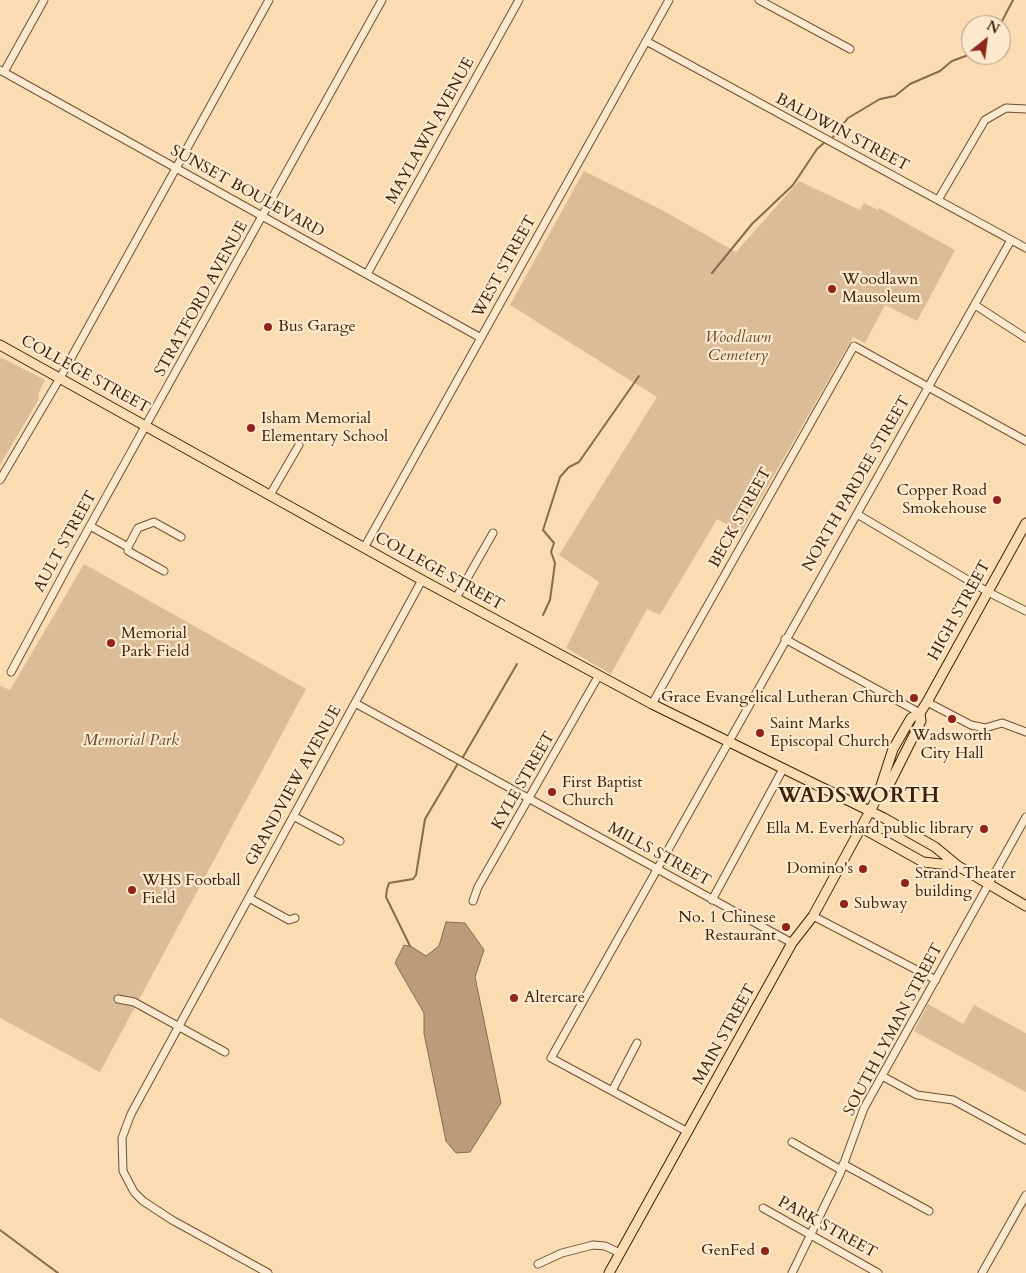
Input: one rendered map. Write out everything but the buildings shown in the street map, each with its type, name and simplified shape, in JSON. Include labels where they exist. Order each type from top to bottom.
[{"type":"main road","name":"COLLEGE STREET","points":[[0,345],[422,580],[652,704],[727,743],[806,778],[870,813],[884,818],[941,851],[958,866],[1026,906]]},
{"type":"main road","name":"HIGH STREET","points":[[870,813],[893,749],[911,718],[920,713],[927,702],[1026,523]]},
{"type":"main road","name":"MAIN STREET","points":[[609,1273],[792,943],[813,916],[870,813]]},
{"type":"main road","points":[[862,828],[923,862],[958,866]]},
{"type":"main road","points":[[935,864],[940,859],[941,851]]},
{"type":"street","points":[[2,71],[44,0]]},
{"type":"street","points":[[0,480],[60,378],[269,0]]},
{"type":"street","name":"STRATFORD AVENUE","points":[[147,426],[382,0]]},
{"type":"street","name":"MAYLAWN AVENUE","points":[[368,274],[519,0]]},
{"type":"street","name":"WEST STREET","points":[[364,548],[669,0]]},
{"type":"street","points":[[759,0],[850,48]]},
{"type":"street","name":"BALDWIN STREET","points":[[646,41],[1026,248]]},
{"type":"street","name":"SUNSET BOULEVARD","points":[[2,71],[481,338]]},
{"type":"street","points":[[938,200],[985,120],[1006,108],[1026,109]]},
{"type":"street","name":"NORTH PARDEE STREET","points":[[612,1091],[550,1058],[1011,240]]},
{"type":"street","points":[[974,305],[1026,338]]},
{"type":"street","name":"BECK STREET","points":[[652,704],[854,346],[929,386]]},
{"type":"street","points":[[929,386],[1026,441]]},
{"type":"street","name":"AULT STREET","points":[[11,672],[90,526],[147,426]]},
{"type":"street","points":[[270,495],[298,445]]},
{"type":"street","points":[[857,514],[988,592],[1026,611]]},
{"type":"street","points":[[128,547],[138,528],[154,522],[180,537]]},
{"type":"street","points":[[90,526],[128,547],[128,551],[164,571]]},
{"type":"street","points":[[456,598],[493,533]]},
{"type":"street","name":"GRANDVIEW AVENUE","points":[[268,1273],[172,1220],[143,1201],[134,1192],[123,1171],[122,1138],[131,1114],[422,580]]},
{"type":"street","points":[[785,639],[920,713]]},
{"type":"street","name":"KYLE STREET","points":[[473,901],[478,887],[530,799],[599,675]]},
{"type":"street","points":[[927,702],[971,725],[985,728],[1002,723],[1026,732]]},
{"type":"street","name":"MILLS STREET","points":[[355,703],[792,943]]},
{"type":"street","points":[[712,900],[783,768]]},
{"type":"street","points":[[293,816],[340,841]]},
{"type":"street","name":"SOUTH LYMAN STREET","points":[[792,1273],[842,1167],[864,1108],[1026,816]]},
{"type":"street","points":[[248,898],[289,920],[295,918]]},
{"type":"street","points":[[813,916],[936,980]]},
{"type":"street","points":[[118,999],[134,1002],[224,1052]]},
{"type":"street","points":[[637,1043],[612,1091],[688,1132]]},
{"type":"street","points":[[882,1076],[917,1095],[952,1100],[1026,1140]]},
{"type":"street","points":[[792,1142],[929,1211]]},
{"type":"street","points":[[982,1273],[1026,1195]]},
{"type":"street","name":"PARK STREET","points":[[763,1208],[878,1273]]},
{"type":"street","points":[[538,1264],[593,1244],[605,1246],[620,1254]]},
{"type":"green space","name":"Woodlawn Cemetery","points":[[584,171],[660,209],[736,252],[799,181],[860,210],[864,203],[878,210],[879,208],[955,250],[917,321],[885,305],[865,343],[853,337],[741,533],[717,519],[660,615],[647,609],[611,674],[566,648],[599,582],[559,555],[657,397],[510,305]]},
{"type":"green space","points":[[0,357],[45,380],[38,394],[39,399],[0,465]]},
{"type":"green space","name":"Memorial Park","points":[[84,564],[306,689],[100,1072],[0,1018],[0,686],[10,690]]},
{"type":"green space","points":[[928,1004],[963,1024],[974,1005],[1026,1033],[1026,1092],[914,1031]]},
{"type":"shaded area","points":[[446,922],[465,923],[484,950],[475,977],[501,1103],[470,1152],[456,1153],[446,1141],[424,1033],[424,1013],[395,963],[404,945],[412,947],[426,956],[439,946]]},
{"type":"waterway","points":[[1005,15],[1013,0]]},
{"type":"waterway","points":[[833,137],[848,118],[880,99],[895,96],[910,84],[940,71],[952,61],[961,58]]},
{"type":"waterway","points":[[712,273],[752,224],[793,185],[817,149],[824,143]]},
{"type":"waterway","points":[[543,615],[550,600],[555,563],[551,552],[554,543],[543,530],[560,477],[569,467],[579,462],[639,376]]},
{"type":"waterway","points":[[463,757],[517,664]]},
{"type":"waterway","points":[[410,946],[386,897],[387,889],[389,883],[413,879],[416,875],[425,819],[457,765]]},
{"type":"waterway","points":[[0,1230],[58,1273]]},
{"type":"place","name":"Woodlawn Mausoleum","points":[[832,289]]},
{"type":"place","name":"Bus Garage","points":[[268,327]]},
{"type":"place","name":"Isham Memorial Elementary School","points":[[251,428]]},
{"type":"place","name":"Copper Road Smokehouse","points":[[997,500]]},
{"type":"place","name":"Memorial Park Field","points":[[111,643]]},
{"type":"place","name":"Grace Evangelical Lutheran Church","points":[[914,698]]},
{"type":"place","name":"Wadsworth City Hall","points":[[952,719]]},
{"type":"place","name":"Saint Marks Episcopal Church","points":[[760,733]]},
{"type":"place","name":"First Baptist Church","points":[[552,792]]},
{"type":"place","name":"Ella M. Everhard public library","points":[[984,829]]},
{"type":"place","name":"Domino's","points":[[863,869]]},
{"type":"place","name":"Strand Theater building","points":[[905,883]]},
{"type":"place","name":"WHS Football Field","points":[[132,890]]},
{"type":"place","name":"Subway","points":[[844,904]]},
{"type":"place","name":"No. 1 Chinese Restaurant","points":[[786,927]]},
{"type":"place","name":"Altercare","points":[[514,998]]},
{"type":"place","name":"GenFed","points":[[765,1251]]},
{"type":"district","name":"WADSWORTH","points":[[859,797]]}]
